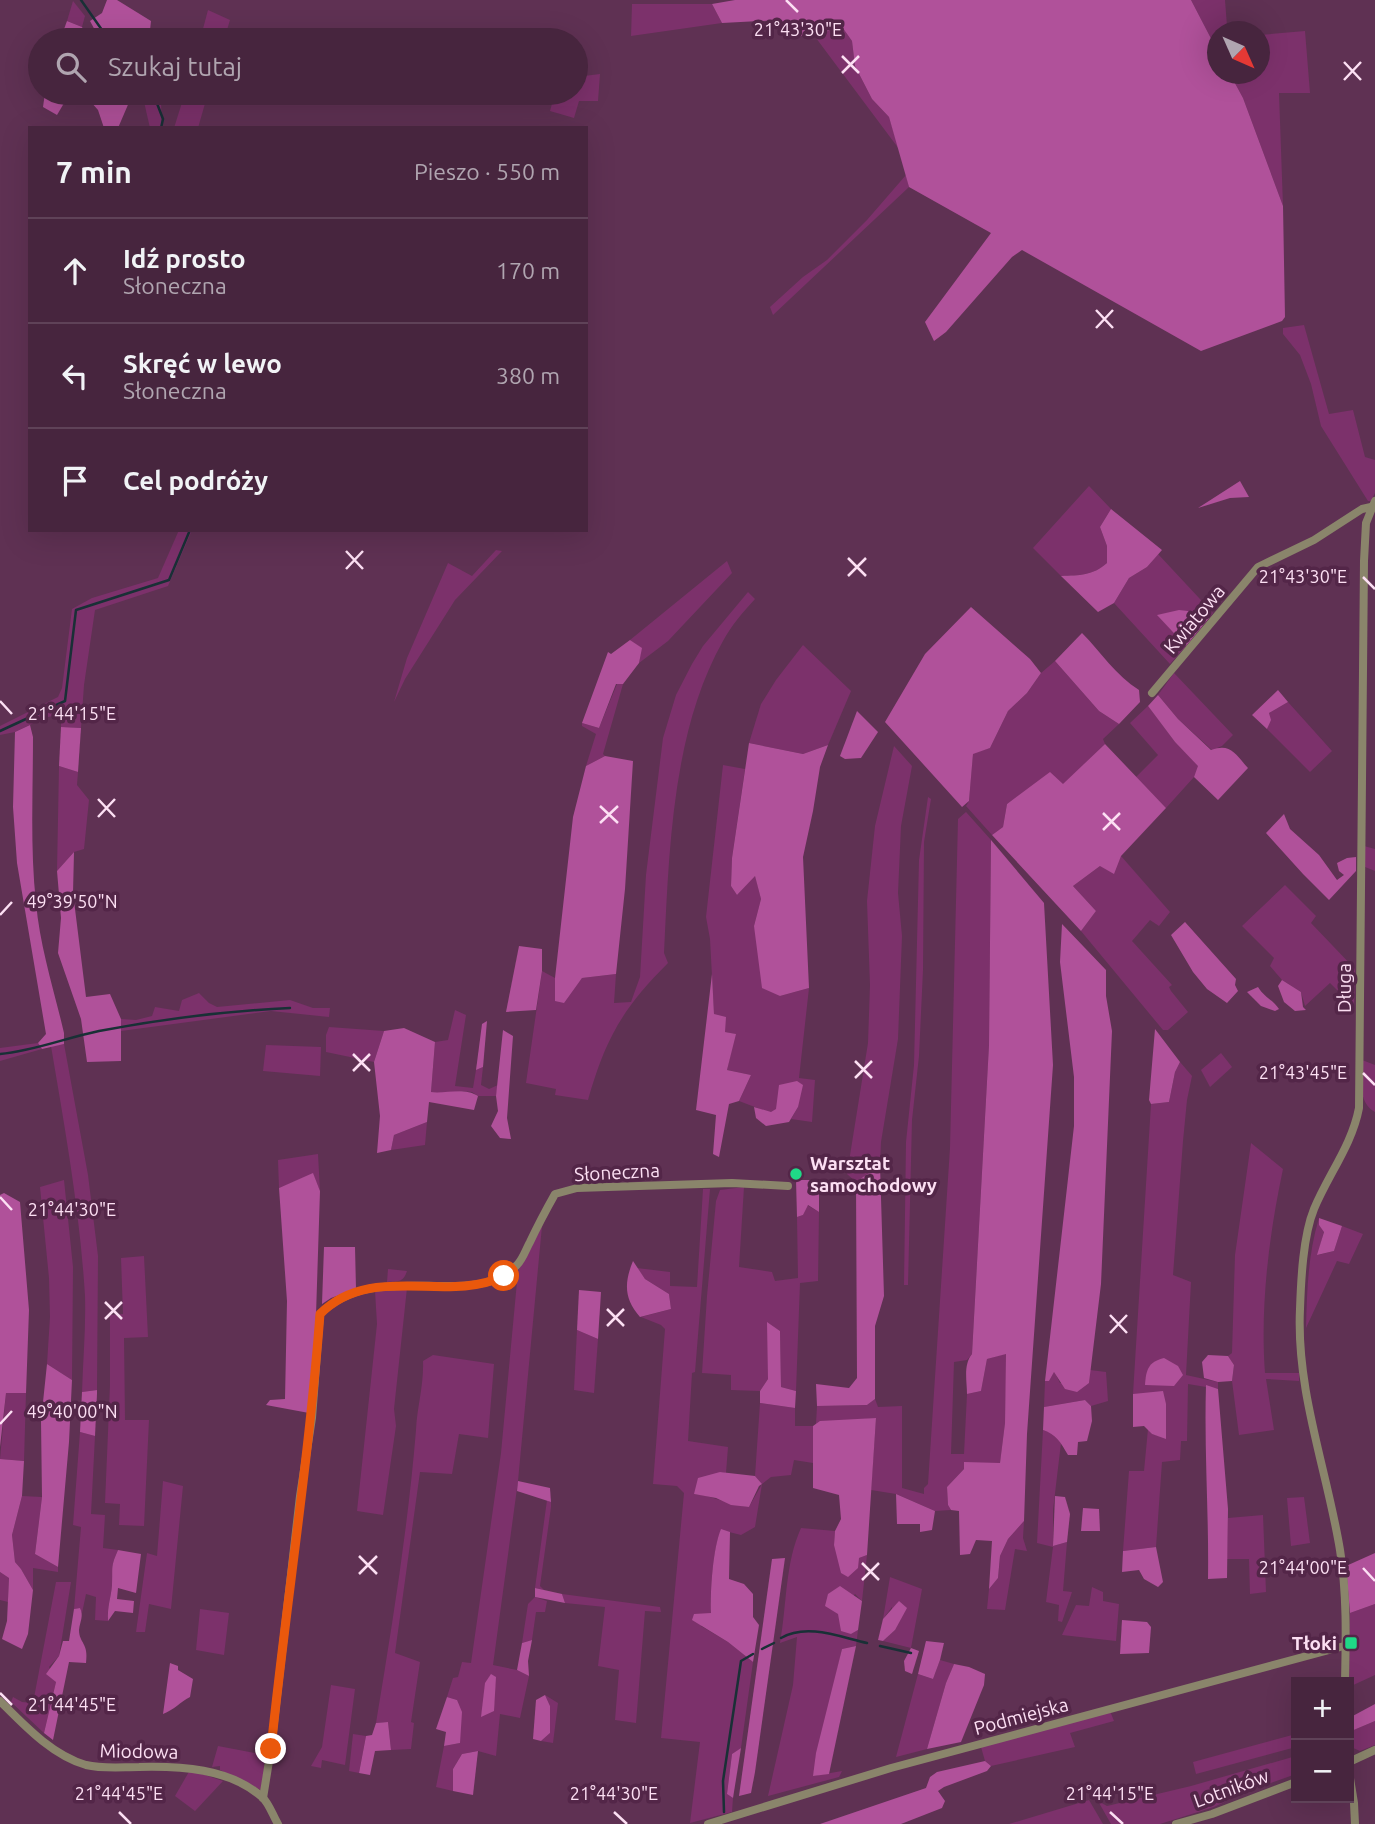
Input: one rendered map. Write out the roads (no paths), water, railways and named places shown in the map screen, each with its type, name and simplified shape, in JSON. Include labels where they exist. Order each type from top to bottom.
[{"type":"street","name":"Kwiatowa","points":[[1152,694],[1258,567],[1314,540],[1373,504]]},
{"type":"street","name":"Długa","points":[[1344,1646],[1345,1589],[1340,1550],[1309,1410],[1302,1362],[1300,1309],[1308,1231],[1313,1210],[1356,1125],[1359,1108],[1364,561],[1366,523],[1373,504]]},
{"type":"street","name":"Słoneczna","points":[[263,1798],[312,1418],[320,1314],[332,1302],[377,1286],[473,1286],[504,1276],[519,1264],[555,1194],[577,1188],[723,1184],[788,1186]]},
{"type":"street","points":[[1344,1646],[1345,1677]]},
{"type":"street","name":"Podmiejska","points":[[708,1824],[891,1768],[1344,1646]]},
{"type":"street","name":"Miodowa","points":[[0,1702],[57,1752],[70,1759],[100,1768],[172,1766],[202,1770],[242,1784],[263,1798]]},
{"type":"street","points":[[1354,1760],[1375,1750]]},
{"type":"street","name":"Lotników","points":[[1176,1824],[1212,1814],[1291,1784]]},
{"type":"street","points":[[263,1798],[278,1824]]},
{"type":"street","points":[[1354,1803],[1355,1824]]},
{"type":"waterway","points":[[81,0],[101,28]]},
{"type":"waterway","points":[[158,105],[163,119],[161,126]]},
{"type":"waterway","points":[[0,731],[65,701],[76,610],[169,580],[189,532]]},
{"type":"waterway","points":[[0,1054],[146,1023],[218,1013],[290,1008]]},
{"type":"waterway","points":[[781,1638],[813,1631],[867,1643]]},
{"type":"waterway","points":[[762,1649],[774,1643]]},
{"type":"waterway","points":[[880,1646],[911,1653]]},
{"type":"waterway","points":[[724,1812],[723,1781],[741,1661],[753,1654]]},
{"type":"place","name":"Warsztat samochodowy","points":[[796,1174]]},
{"type":"place","name":"Tłoki","points":[[1351,1643]]}]
